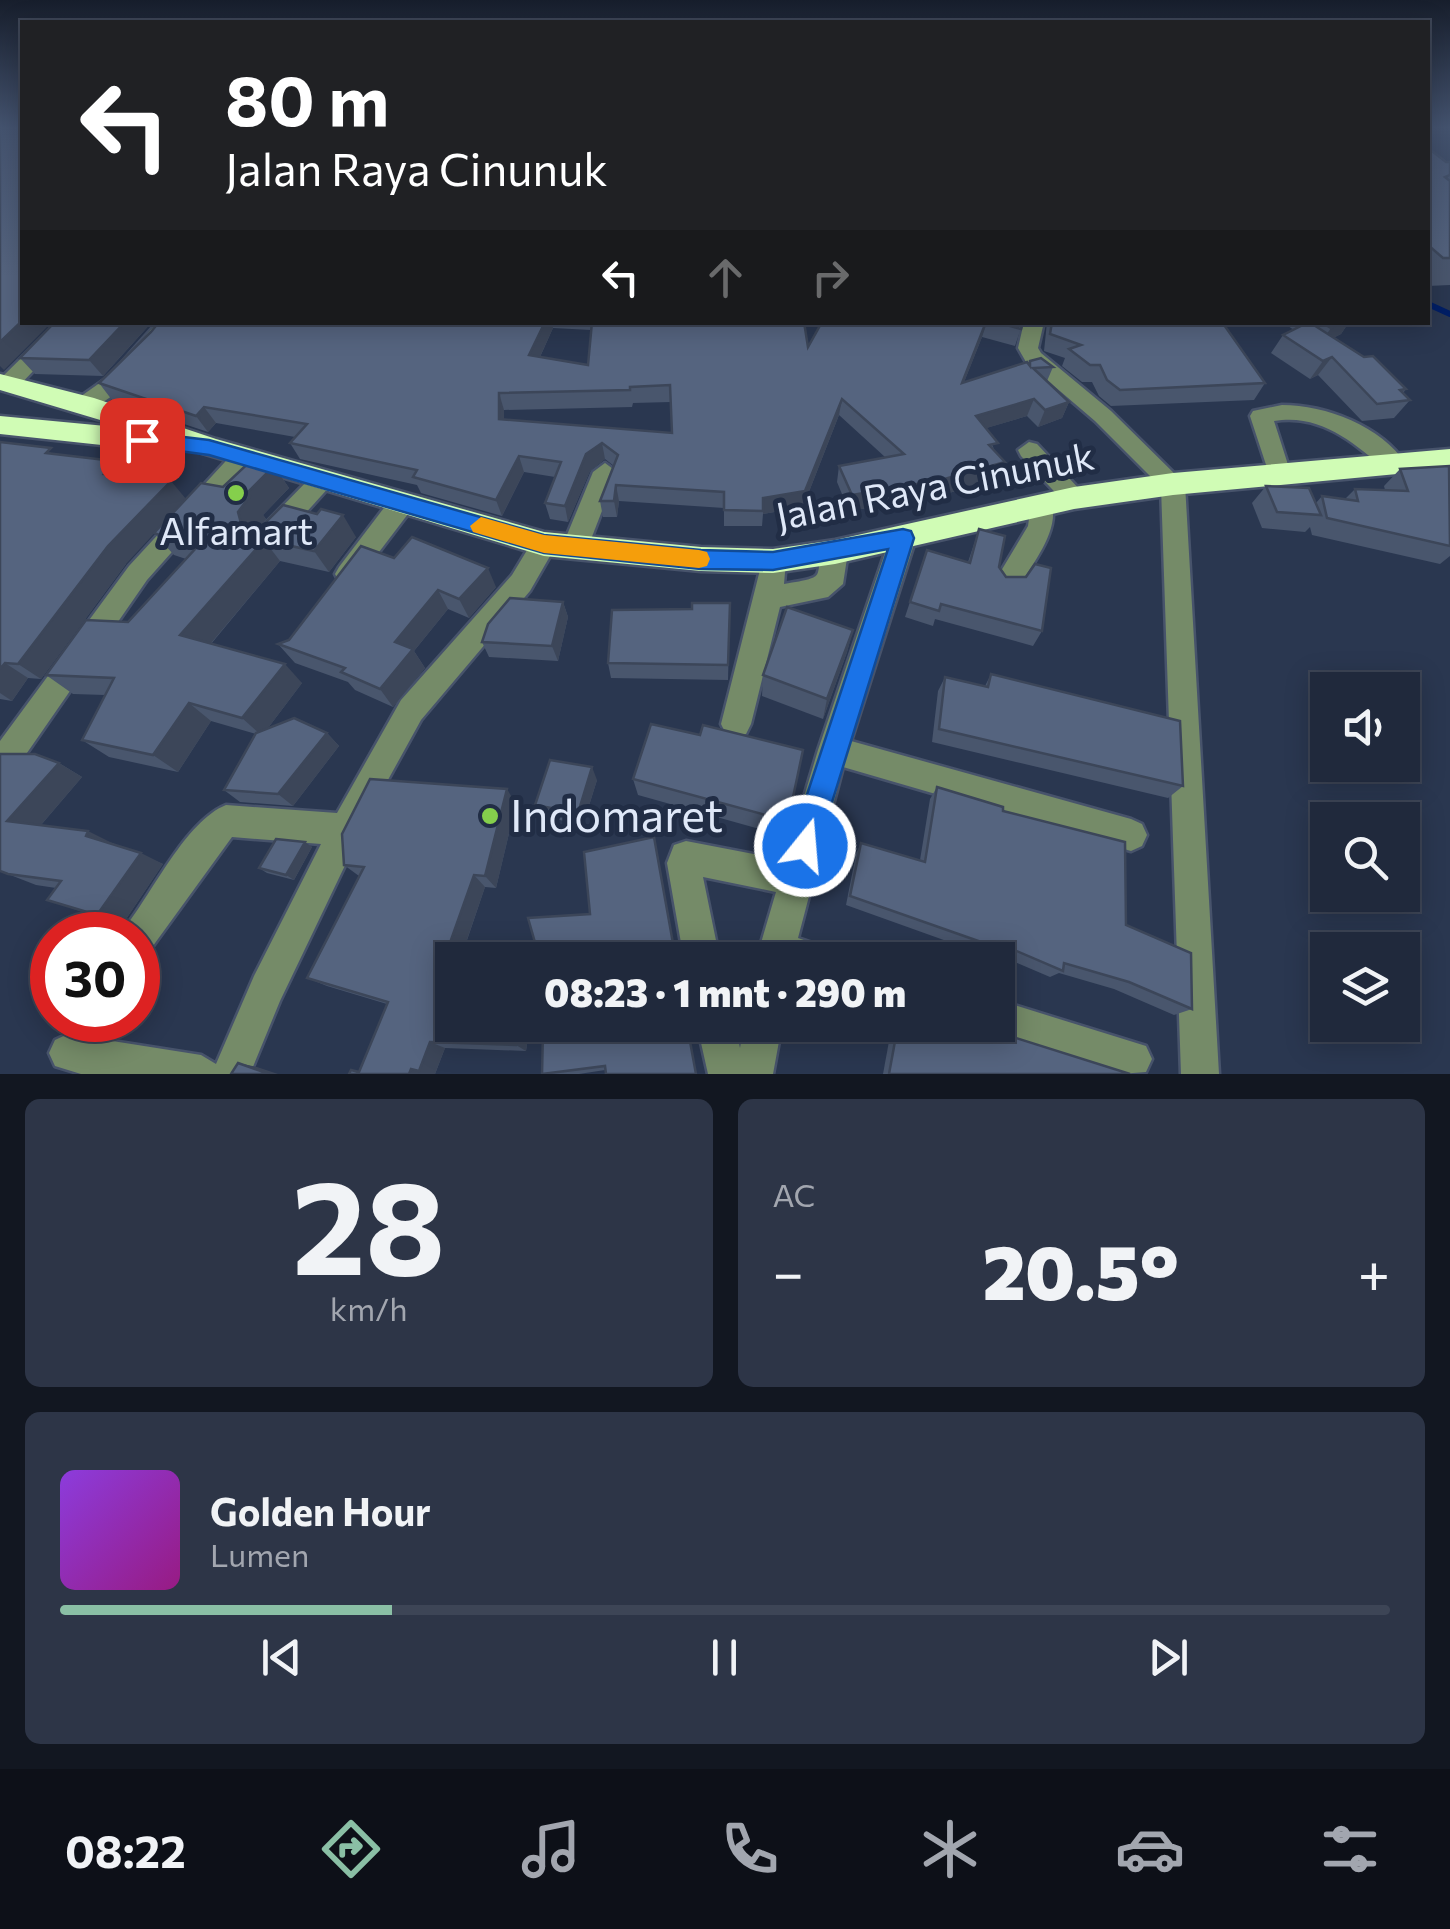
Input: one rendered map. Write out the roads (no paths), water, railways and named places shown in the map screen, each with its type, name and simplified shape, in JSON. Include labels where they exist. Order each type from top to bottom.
[{"type":"highway","points":[[4,383],[86,404],[209,447]]},
{"type":"highway","points":[[0,426],[209,447]]},
{"type":"highway","name":"Jalan Raya Cinunuk","points":[[209,447],[559,546],[701,559],[773,561],[903,538],[1074,498],[1173,484],[1450,459]]},
{"type":"street","points":[[4,383],[67,325]]},
{"type":"street","points":[[86,404],[118,380],[165,325]]},
{"type":"street","points":[[1033,325],[1028,348],[1033,357],[1104,416],[1173,484],[1200,1074]]},
{"type":"street","points":[[1279,474],[1261,416],[1285,410],[1320,414],[1358,433],[1394,464]]},
{"type":"street","points":[[1029,450],[1074,498]]},
{"type":"street","points":[[0,766],[138,572],[244,456]]},
{"type":"street","points":[[230,1074],[267,989],[346,830],[411,710],[521,583],[559,546],[606,472]]},
{"type":"street","points":[[270,536],[323,480]]},
{"type":"street","points":[[336,589],[402,503]]},
{"type":"street","points":[[1008,581],[1040,526],[1041,505]]},
{"type":"street","points":[[778,942],[833,750],[903,538]]},
{"type":"street","points":[[769,598],[819,589],[834,576],[834,552]]},
{"type":"street","points":[[736,724],[769,598],[773,561]]},
{"type":"street","points":[[138,572],[166,592]]},
{"type":"street","points":[[833,750],[1130,835]]},
{"type":"street","points":[[160,912],[226,821],[346,830]]},
{"type":"street","points":[[699,942],[684,864],[686,856],[795,879]]},
{"type":"street","points":[[1015,1023],[1133,1060]]},
{"type":"street","points":[[720,1042],[727,1074]]},
{"type":"street","points":[[754,1074],[760,1042]]},
{"type":"street","points":[[68,1053],[202,1074]]},
{"type":"waterway","points":[[1430,305],[1450,314]]},
{"type":"place","name":"Alfamart","points":[[236,493]]},
{"type":"place","name":"Indomaret","points":[[490,816]]}]
